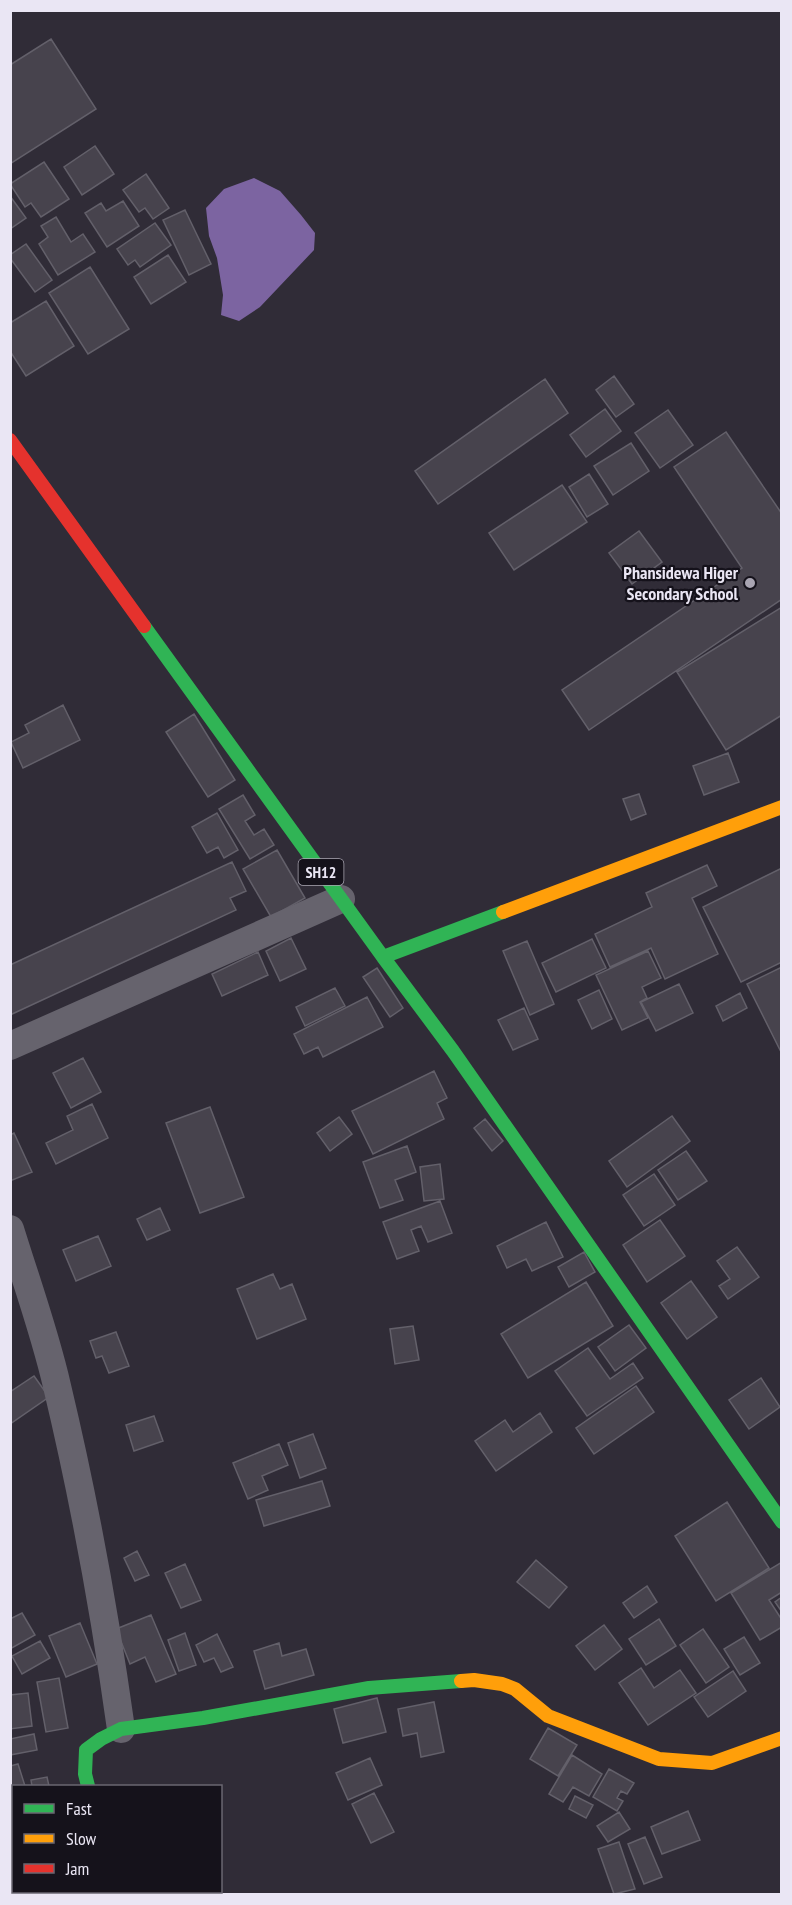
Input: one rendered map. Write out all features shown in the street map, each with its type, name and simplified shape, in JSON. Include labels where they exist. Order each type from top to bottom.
[{"type":"street","name":"SH12","points":[[10,440],[383,957]]},
{"type":"street","points":[[782,807],[383,957],[467,1070],[782,1522]]},
{"type":"street","points":[[10,1046],[341,899]]},
{"type":"street","points":[[10,1229],[57,1383],[81,1500],[121,1729]]},
{"type":"street","points":[[88,1785],[85,1774],[86,1750],[121,1729],[203,1718],[369,1688],[474,1680],[502,1683],[515,1689],[548,1716],[659,1759],[712,1763],[782,1738]]},
{"type":"shaded area","points":[[254,178],[280,191],[301,215],[315,233],[314,250],[260,307],[239,321],[221,315],[223,295],[217,258],[209,236],[206,208],[224,189]]},
{"type":"building","points":[[51,39],[96,109],[10,164],[10,65]]},
{"type":"building","points":[[95,146],[114,174],[82,195],[64,167]]},
{"type":"building","points":[[44,162],[69,199],[41,217],[31,203],[25,207],[10,184]]},
{"type":"building","points":[[146,174],[169,208],[153,219],[145,208],[139,212],[123,190]]},
{"type":"building","points":[[10,196],[26,218],[10,229]]},
{"type":"building","points":[[123,201],[139,226],[107,247],[85,213],[101,203],[106,211]]},
{"type":"building","points":[[185,210],[211,264],[189,275],[163,220]]},
{"type":"building","points":[[56,217],[71,242],[83,234],[95,252],[58,275],[39,244],[48,237],[41,226]]},
{"type":"building","points":[[155,223],[171,245],[140,267],[135,260],[128,265],[117,249]]},
{"type":"building","points":[[26,244],[52,280],[35,292],[10,258],[10,255]]},
{"type":"building","points":[[168,255],[186,282],[151,304],[134,277]]},
{"type":"building","points":[[90,267],[129,329],[88,354],[49,293]]},
{"type":"building","points":[[46,301],[74,346],[26,376],[10,351],[10,323]]},
{"type":"building","points":[[614,376],[634,404],[616,417],[596,390]]},
{"type":"building","points":[[545,379],[568,413],[438,504],[415,471]]},
{"type":"building","points":[[605,409],[621,431],[586,457],[570,435]]},
{"type":"building","points":[[668,410],[693,445],[660,468],[635,433]]},
{"type":"building","name":"Phansidewa Higer Secondary School","points":[[726,432],[782,514],[782,599],[589,730],[562,690],[742,568],[674,467]]},
{"type":"building","points":[[631,443],[649,471],[613,495],[594,466]]},
{"type":"building","points":[[589,474],[608,504],[587,517],[569,487]]},
{"type":"building","points":[[562,485],[587,522],[514,570],[489,533]]},
{"type":"building","points":[[639,531],[662,562],[632,584],[609,553]]},
{"type":"building","points":[[782,607],[782,715],[726,750],[677,672]]},
{"type":"building","points":[[63,705],[80,740],[23,768],[11,742],[29,733],[25,725]]},
{"type":"building","points":[[194,714],[235,780],[208,797],[166,732]]},
{"type":"building","points":[[728,753],[739,782],[704,795],[693,766]]},
{"type":"building","points":[[639,794],[646,814],[631,820],[623,799]]},
{"type":"building","points":[[243,795],[255,815],[245,821],[254,835],[264,829],[274,845],[250,859],[219,809]]},
{"type":"building","points":[[217,813],[238,850],[224,858],[218,847],[207,853],[192,827]]},
{"type":"building","points":[[277,850],[305,898],[271,917],[243,869]]},
{"type":"building","points":[[232,862],[246,891],[230,898],[236,910],[10,1015],[10,965]]},
{"type":"building","points":[[707,865],[717,886],[692,898],[718,954],[665,979],[651,948],[610,967],[595,934],[652,907],[646,893]]},
{"type":"building","points":[[782,868],[782,962],[741,982],[703,907]]},
{"type":"building","points":[[291,938],[306,969],[280,981],[266,951]]},
{"type":"building","points":[[592,939],[606,968],[556,992],[542,963]]},
{"type":"building","points":[[527,941],[554,1004],[530,1015],[503,951]]},
{"type":"building","points":[[648,951],[661,978],[642,987],[647,998],[640,1002],[648,1018],[622,1030],[596,975]]},
{"type":"building","points":[[258,952],[268,975],[222,996],[212,974]]},
{"type":"building","points":[[782,967],[782,1054],[747,984]]},
{"type":"building","points":[[377,968],[403,1008],[390,1017],[363,977]]},
{"type":"building","points":[[679,984],[693,1013],[656,1031],[641,1002]]},
{"type":"building","points":[[335,988],[345,1006],[305,1026],[296,1007]]},
{"type":"building","points":[[599,990],[612,1019],[592,1029],[578,1000]]},
{"type":"building","points":[[740,993],[747,1008],[723,1021],[716,1006]]},
{"type":"building","points":[[367,997],[383,1027],[323,1057],[318,1047],[304,1054],[294,1034]]},
{"type":"building","points":[[524,1008],[538,1039],[513,1050],[498,1020]]},
{"type":"building","points":[[83,1058],[101,1092],[71,1108],[53,1073]]},
{"type":"building","points":[[434,1071],[447,1098],[437,1103],[444,1119],[373,1154],[352,1111]]},
{"type":"building","points":[[92,1104],[108,1138],[56,1164],[46,1143],[73,1130],[67,1116]]},
{"type":"building","points":[[210,1107],[244,1197],[200,1213],[166,1123]]},
{"type":"building","points":[[672,1116],[690,1141],[627,1187],[609,1161]]},
{"type":"building","points":[[339,1117],[352,1134],[330,1151],[317,1133]]},
{"type":"building","points":[[485,1119],[503,1141],[492,1151],[474,1128]]},
{"type":"building","points":[[14,1133],[32,1172],[10,1181],[10,1135]]},
{"type":"building","points":[[407,1146],[416,1172],[395,1180],[403,1200],[380,1208],[363,1162]]},
{"type":"building","points":[[686,1151],[707,1181],[678,1200],[658,1170]]},
{"type":"building","points":[[440,1164],[444,1199],[424,1201],[420,1167]]},
{"type":"building","points":[[654,1174],[675,1205],[644,1226],[623,1195]]},
{"type":"building","points":[[440,1201],[452,1233],[428,1242],[421,1226],[411,1230],[419,1251],[397,1259],[383,1222]]},
{"type":"building","points":[[160,1208],[170,1230],[147,1240],[137,1219]]},
{"type":"building","points":[[660,1220],[685,1256],[647,1282],[623,1245]]},
{"type":"building","points":[[546,1222],[563,1257],[532,1271],[526,1259],[507,1268],[497,1246]]},
{"type":"building","points":[[98,1236],[111,1266],[76,1281],[63,1250]]},
{"type":"building","points":[[737,1247],[759,1277],[728,1299],[719,1286],[730,1279],[717,1261]]},
{"type":"building","points":[[584,1252],[595,1272],[569,1287],[558,1267]]},
{"type":"building","points":[[273,1274],[280,1289],[292,1284],[306,1319],[257,1339],[237,1289]]},
{"type":"building","points":[[691,1281],[717,1317],[687,1339],[661,1303]]},
{"type":"building","points":[[586,1282],[613,1326],[528,1378],[501,1334]]},
{"type":"building","points":[[629,1325],[646,1348],[615,1371],[598,1347]]},
{"type":"building","points":[[413,1326],[419,1360],[395,1364],[390,1329]]},
{"type":"building","points":[[116,1332],[129,1366],[109,1373],[102,1356],[96,1358],[90,1341]]},
{"type":"building","points":[[588,1348],[610,1379],[633,1363],[643,1378],[587,1416],[555,1371]]},
{"type":"building","points":[[34,1376],[49,1397],[10,1424],[10,1392]]},
{"type":"building","points":[[761,1378],[780,1407],[749,1429],[729,1400]]},
{"type":"building","points":[[636,1386],[654,1412],[594,1454],[576,1428]]},
{"type":"building","points":[[540,1413],[552,1432],[496,1471],[475,1441],[505,1420],[513,1432]]},
{"type":"building","points":[[154,1416],[163,1441],[134,1451],[126,1425]]},
{"type":"building","points":[[313,1434],[326,1468],[300,1478],[288,1443]]},
{"type":"building","points":[[279,1444],[288,1465],[262,1476],[268,1490],[248,1499],[233,1463]]},
{"type":"building","points":[[322,1481],[330,1506],[264,1526],[256,1500]]},
{"type":"building","points":[[727,1502],[769,1568],[716,1601],[675,1536]]},
{"type":"building","points":[[137,1551],[149,1575],[135,1581],[124,1558]]},
{"type":"building","points":[[536,1560],[567,1587],[549,1608],[517,1582]]},
{"type":"building","points":[[782,1562],[782,1592],[769,1600],[782,1620],[782,1627],[760,1640],[731,1593]]},
{"type":"building","points":[[185,1564],[201,1600],[181,1608],[165,1573]]},
{"type":"building","points":[[647,1586],[657,1602],[634,1618],[623,1603]]},
{"type":"building","points":[[782,1597],[782,1612],[775,1602]]},
{"type":"building","points":[[22,1613],[35,1635],[10,1649],[10,1619]]},
{"type":"building","points":[[151,1615],[176,1674],[156,1682],[145,1657],[130,1664],[116,1629]]},
{"type":"building","points":[[659,1619],[676,1646],[646,1665],[629,1639]]},
{"type":"building","points":[[80,1623],[97,1664],[66,1677],[49,1636]]},
{"type":"building","points":[[604,1625],[622,1649],[595,1670],[576,1646]]},
{"type":"building","points":[[703,1629],[729,1667],[706,1683],[680,1645]]},
{"type":"building","points":[[185,1633],[196,1665],[179,1671],[168,1640]]},
{"type":"building","points":[[217,1634],[233,1667],[221,1672],[214,1658],[204,1662],[196,1645]]},
{"type":"building","points":[[744,1637],[760,1663],[740,1675],[724,1649]]},
{"type":"building","points":[[40,1641],[50,1658],[22,1674],[12,1656]]},
{"type":"building","points":[[279,1643],[282,1656],[306,1649],[314,1675],[265,1689],[254,1651]]},
{"type":"building","points":[[641,1668],[654,1688],[680,1670],[696,1693],[648,1725],[619,1683]]},
{"type":"building","points":[[733,1671],[746,1691],[708,1717],[694,1697]]},
{"type":"building","points":[[59,1678],[68,1728],[46,1732],[37,1682]]},
{"type":"building","points":[[28,1693],[32,1726],[10,1729],[10,1695]]},
{"type":"building","points":[[377,1698],[386,1732],[343,1743],[334,1709]]},
{"type":"building","points":[[434,1702],[444,1752],[421,1757],[417,1733],[403,1736],[398,1709]]},
{"type":"building","points":[[548,1728],[577,1745],[558,1776],[530,1759]]},
{"type":"building","points":[[34,1734],[37,1750],[10,1755],[10,1739]]},
{"type":"building","points":[[572,1755],[602,1774],[589,1796],[573,1787],[563,1802],[549,1794]]},
{"type":"building","points":[[370,1758],[382,1785],[348,1800],[336,1773]]},
{"type":"building","points":[[18,1764],[25,1785],[12,1785],[12,1804],[10,1805],[10,1766]]},
{"type":"building","points":[[609,1769],[634,1783],[627,1794],[621,1791],[617,1798],[623,1801],[617,1811],[593,1797]]},
{"type":"building","points":[[47,1777],[49,1785],[32,1785],[31,1780]]},
{"type":"building","points":[[374,1793],[394,1832],[371,1843],[352,1804]]},
{"type":"building","points":[[575,1796],[593,1805],[586,1818],[569,1809]]},
{"type":"building","points":[[688,1811],[700,1840],[662,1854],[651,1827]]},
{"type":"building","points":[[619,1812],[630,1829],[608,1842],[597,1826]]},
{"type":"building","points":[[645,1837],[662,1877],[644,1884],[628,1844]]},
{"type":"building","points":[[619,1842],[635,1889],[614,1894],[598,1849]]},
{"type":"building","points":[[10,1844],[12,1876],[10,1877]]},
{"type":"traffic: fast","points":[[144,626],[383,957],[503,912]]},
{"type":"traffic: fast","points":[[383,957],[453,1051],[782,1522]]},
{"type":"traffic: fast","points":[[88,1785],[85,1774],[86,1750],[121,1729],[203,1718],[369,1688],[461,1681]]},
{"type":"traffic: slow","points":[[503,912],[782,807]]},
{"type":"traffic: slow","points":[[461,1681],[474,1680],[502,1684],[515,1689],[548,1716],[659,1759],[712,1763],[782,1738]]},
{"type":"traffic: jam","points":[[10,440],[144,626]]},
{"type":"place","name":"Phansidewa Higer Secondary School","points":[[750,583]]}]
